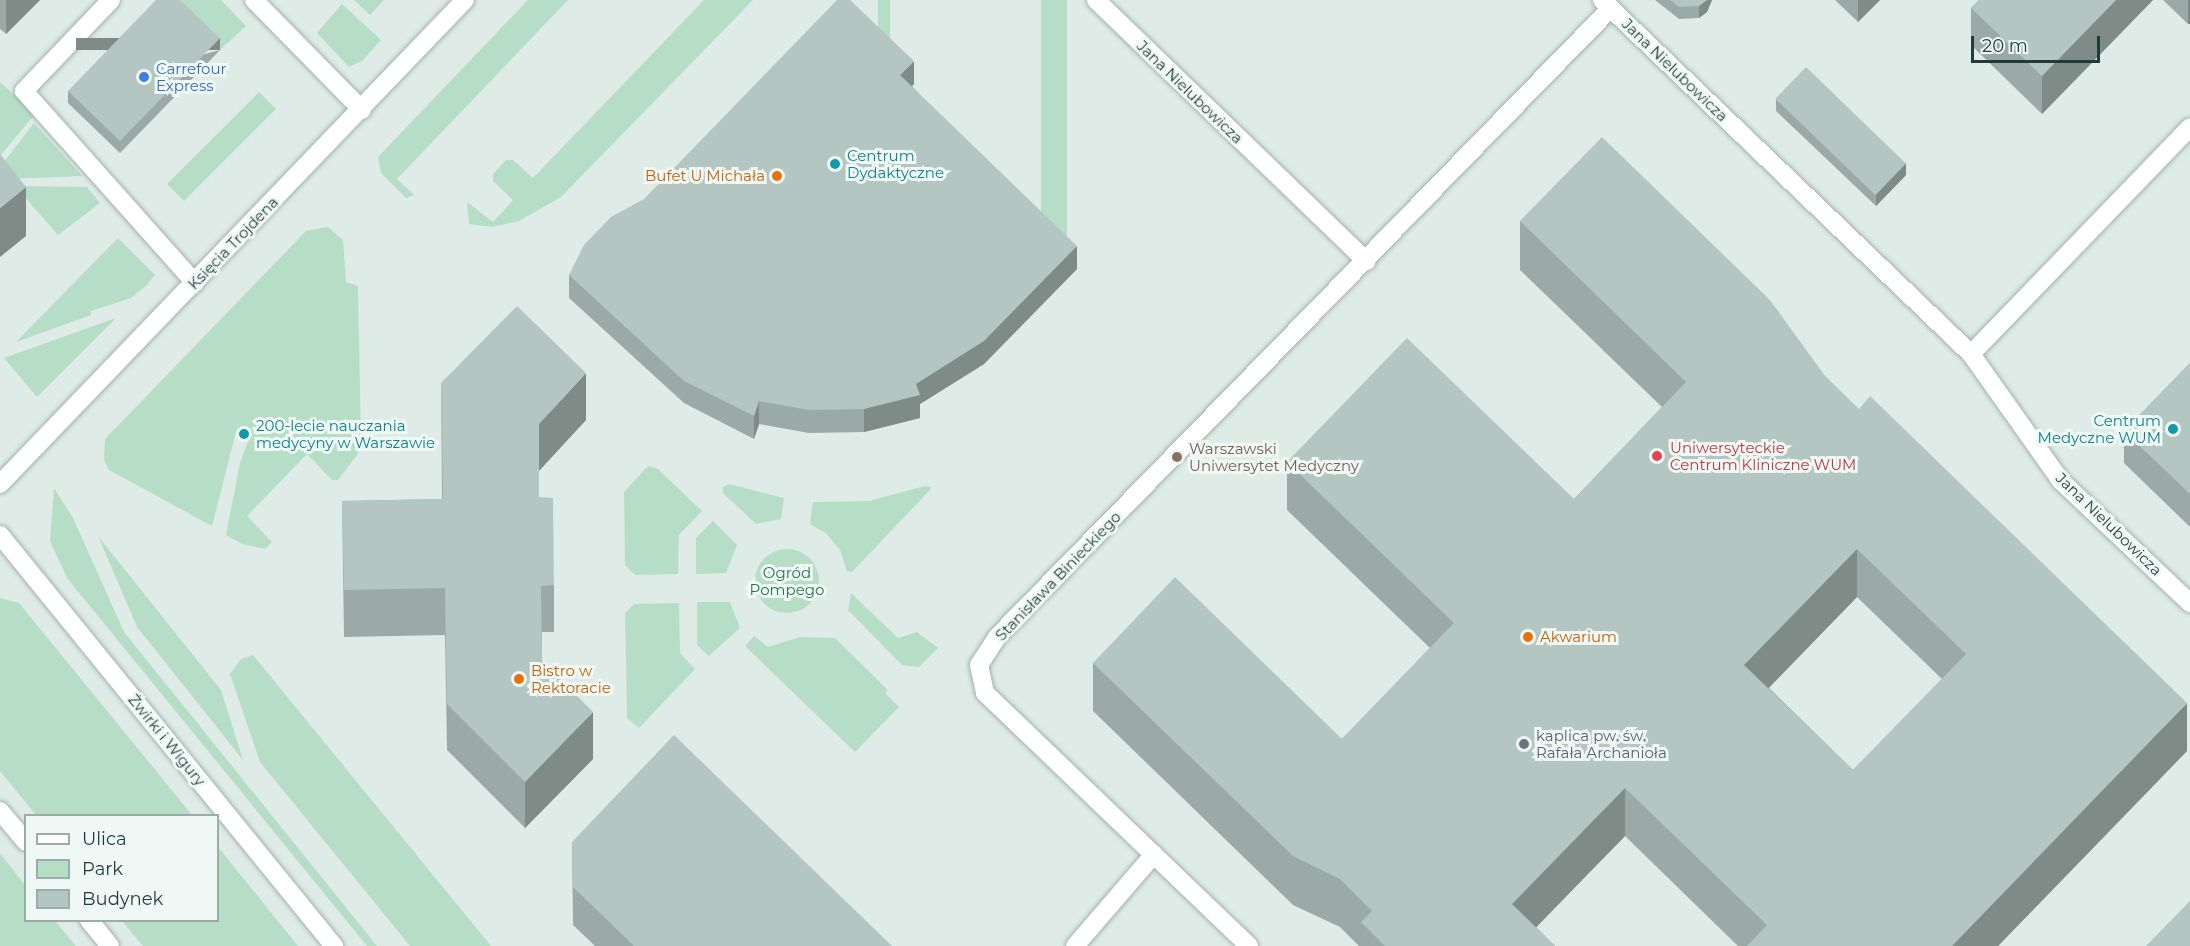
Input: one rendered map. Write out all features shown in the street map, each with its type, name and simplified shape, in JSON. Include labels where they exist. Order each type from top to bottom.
[{"type":"street","points":[[111,0],[24,91],[195,283]]},
{"type":"street","points":[[254,0],[362,110]]},
{"type":"street","name":"Księcia Trojdena","points":[[0,484],[362,110],[465,0]]},
{"type":"street","name":"Jana Nielubowicza","points":[[1096,0],[1366,261],[1606,4],[1971,354],[2061,481],[2190,603]]},
{"type":"street","points":[[1971,354],[2190,127]]},
{"type":"street","name":"Stanisława Binieckiego","points":[[1249,946],[985,693],[979,665],[997,637],[1366,261]]},
{"type":"street","name":"Żwirki i Wigury","points":[[0,535],[334,946]]},
{"type":"street","points":[[0,811],[24,840]]},
{"type":"street","points":[[1079,944],[1154,855]]},
{"type":"street","points":[[90,922],[110,946]]},
{"type":"green space","points":[[168,0],[221,0],[246,26],[220,50]]},
{"type":"green space","points":[[354,0],[384,0],[370,15]]},
{"type":"green space","points":[[528,0],[568,0],[397,179],[414,195],[406,198],[381,173],[378,157]]},
{"type":"green space","points":[[704,0],[753,0],[561,197],[519,221],[492,227],[469,224],[467,202],[493,222],[513,200],[493,181],[493,174],[506,160],[513,160],[533,178]]},
{"type":"green space","points":[[878,0],[890,0],[890,373],[878,373]]},
{"type":"green space","points":[[1041,0],[1067,0],[1067,256],[1041,256]]},
{"type":"green space","points":[[342,4],[381,40],[362,61],[349,67],[317,33]]},
{"type":"green space","points":[[0,82],[35,114],[0,156]]},
{"type":"green space","points":[[259,92],[276,109],[184,201],[167,184]]},
{"type":"green space","points":[[34,123],[82,176],[8,179],[0,167]]},
{"type":"green space","points":[[15,186],[87,187],[100,203],[58,235]]},
{"type":"green space","points":[[328,227],[343,240],[346,282],[358,286],[361,441],[357,455],[338,480],[332,480],[307,454],[247,516],[272,542],[265,549],[242,544],[226,535],[240,463],[251,433],[236,432],[212,526],[109,470],[104,460],[105,439],[306,231]]},
{"type":"green space","points":[[118,238],[155,275],[147,285],[131,298],[91,311],[91,315],[16,342]]},
{"type":"green space","points":[[116,318],[37,397],[4,358]]},
{"type":"green space","points":[[648,466],[658,469],[702,511],[679,535],[678,574],[635,575],[625,565],[624,492]]},
{"type":"green space","points":[[729,484],[784,498],[781,519],[756,524],[723,493],[723,487]]},
{"type":"green space","points":[[925,486],[931,487],[930,490],[852,572],[847,571],[840,550],[826,533],[810,524],[813,502],[869,501]]},
{"type":"green space","points":[[54,488],[73,518],[124,632],[377,946],[367,946],[67,578],[50,541]]},
{"type":"green space","points":[[713,521],[737,545],[726,573],[696,574],[696,538]]},
{"type":"green space","points":[[98,536],[221,690],[243,760],[137,627]]},
{"type":"green space","name":"Ogród Pompego","points":[[781,549],[793,549],[810,558],[817,569],[819,581],[817,593],[810,604],[793,613],[781,613],[769,608],[760,599],[755,587],[755,575],[760,563],[769,554]]},
{"type":"green space","points":[[851,593],[898,638],[917,632],[938,648],[919,667],[902,665],[848,610]]},
{"type":"green space","points":[[0,598],[19,603],[191,814],[35,814],[0,771]]},
{"type":"green space","points":[[697,602],[730,602],[740,628],[709,656],[697,645]]},
{"type":"green space","points":[[679,603],[680,653],[695,669],[639,728],[627,718],[625,613],[634,604]]},
{"type":"green space","points":[[754,636],[768,647],[800,637],[835,638],[887,689],[886,694],[899,707],[855,752],[745,646]]},
{"type":"green space","points":[[253,655],[491,946],[410,946],[260,762],[230,674],[241,659]]},
{"type":"green space","points":[[219,848],[298,946],[143,946],[123,922],[219,922]]},
{"type":"green space","points":[[0,853],[24,884],[24,922],[56,922],[76,946],[0,946]]},
{"type":"building","name":"Carrefour Express","points":[[156,0],[180,0],[220,38],[120,141],[68,91]]},
{"type":"building","name":"Centrum Dydaktyczne","points":[[837,0],[850,0],[914,61],[900,75],[1077,246],[984,341],[916,384],[920,395],[864,409],[809,410],[759,401],[754,416],[684,381],[569,275],[584,245],[611,217],[644,199]]},
{"type":"building","points":[[1670,0],[1707,0],[1699,6],[1679,7]]},
{"type":"building","points":[[1979,0],[2116,0],[2042,76],[1971,8]]},
{"type":"building","points":[[1806,67],[1906,164],[1875,195],[1775,99]]},
{"type":"building","points":[[1602,137],[1770,300],[1825,376],[1859,409],[1870,396],[2187,703],[1952,946],[1747,946],[1767,925],[1625,788],[1512,904],[1555,946],[1385,946],[1361,922],[1372,911],[1340,879],[1293,856],[1093,663],[1175,577],[1342,739],[1454,623],[1287,462],[1407,338],[1574,499],[1686,382],[1520,221]],"holes":[[[1857,549],[1966,654],[1853,770],[1744,665]]]},
{"type":"building","points":[[0,154],[26,187],[0,208]]},
{"type":"building","points":[[517,306],[586,373],[539,424],[539,497],[553,498],[554,585],[541,586],[542,661],[593,712],[525,782],[447,704],[445,588],[344,590],[342,501],[443,499],[441,383]]},
{"type":"building","points":[[2190,363],[2190,494],[2124,431]]},
{"type":"building","points":[[674,735],[892,946],[634,946],[573,887],[572,842]]},
{"type":"building","points":[[2190,901],[2190,946],[2146,946]]},
{"type":"place","name":"Carrefour Express","points":[[144,77]]},
{"type":"place","name":"Centrum Dydaktyczne","points":[[835,164]]},
{"type":"place","name":"Bufet U Michała","points":[[777,176]]},
{"type":"place","name":"Centrum Medyczne WUM","points":[[2173,429]]},
{"type":"place","name":"200-lecie nauczania medycyny w Warszawie","points":[[244,434]]},
{"type":"place","name":"Uniwersyteckie Centrum Kliniczne WUM","points":[[1657,456]]},
{"type":"place","name":"Warszawski Uniwersytet Medyczny","points":[[1177,457]]},
{"type":"place","name":"Akwarium","points":[[1528,637]]},
{"type":"place","name":"Bistro w Rektoracie","points":[[519,679]]},
{"type":"place","name":"kaplica pw. św. Rafała Archanioła","points":[[1524,744]]}]
